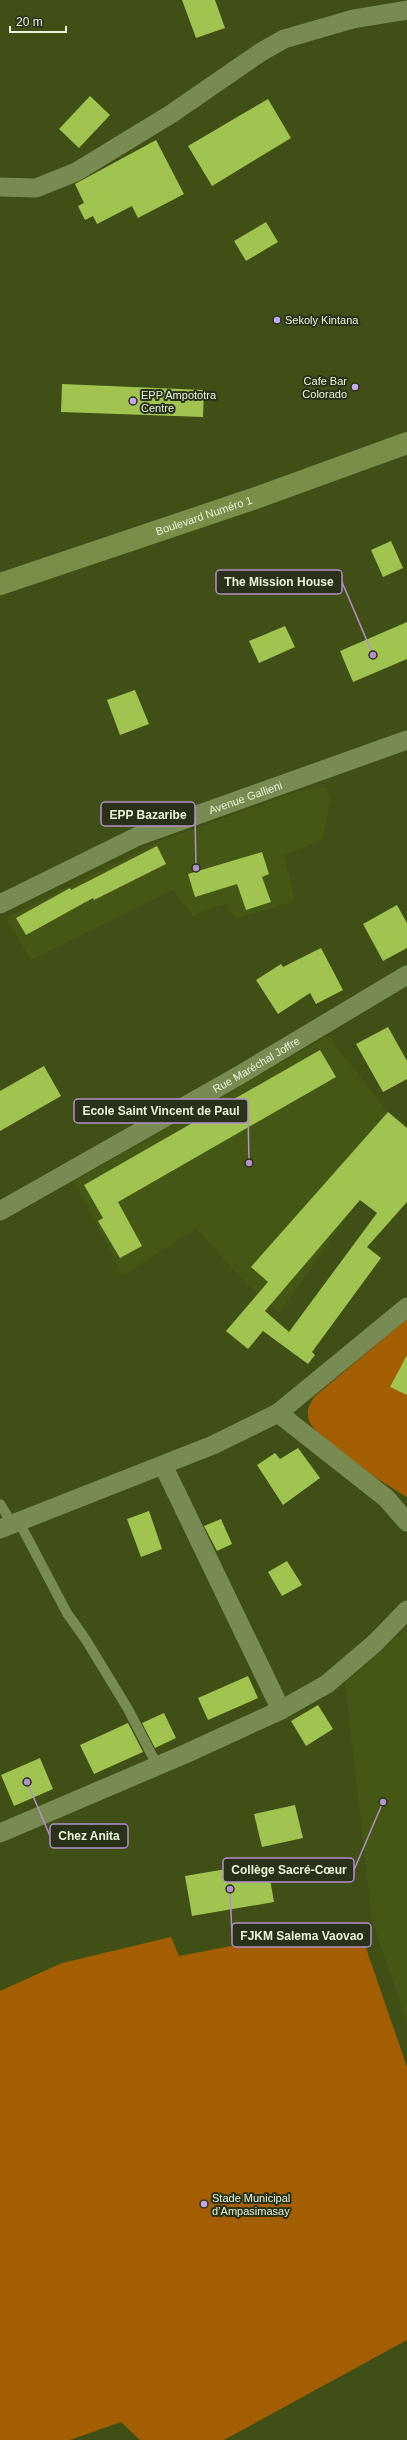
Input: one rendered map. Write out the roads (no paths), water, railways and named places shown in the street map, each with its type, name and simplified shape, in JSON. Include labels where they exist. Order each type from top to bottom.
[{"type":"main road","name":"Boulevard Numéro 1","points":[[0,584],[253,499],[407,443]]},
{"type":"street","points":[[0,187],[36,188],[76,172],[171,114],[284,39],[354,19],[407,10]]},
{"type":"street","name":"Avenue Gallieni","points":[[0,904],[138,836],[407,740]]},
{"type":"street","name":"Rue Maréchal Joffre","points":[[0,1212],[238,1076],[407,975]]},
{"type":"street","points":[[11,1525],[213,1445],[278,1413],[407,1307]]},
{"type":"street","points":[[278,1413],[386,1498],[407,1522]]},
{"type":"street","points":[[163,1465],[281,1710]]},
{"type":"street","points":[[386,1498],[407,1504]]},
{"type":"street","points":[[0,1833],[157,1766],[281,1710],[327,1684],[375,1643],[407,1610]]},
{"type":"lane","points":[[0,1504],[11,1525],[86,1640],[128,1709],[157,1766]]},
{"type":"place","name":"Sekoly Kintana","points":[[277,320]]},
{"type":"place","name":"Cafe Bar Colorado","points":[[355,387]]},
{"type":"place","name":"EPP Ampototra Centre","points":[[133,401]]},
{"type":"place","name":"The Mission House","points":[[373,655]]},
{"type":"place","name":"EPP Bazaribe","points":[[196,868]]},
{"type":"place","name":"Ecole Saint Vincent de Paul","points":[[249,1163]]},
{"type":"place","name":"Chez Anita","points":[[27,1782]]},
{"type":"place","name":"Collège Sacré-Cœur","points":[[383,1802]]},
{"type":"place","name":"FJKM Salema Vaovao","points":[[230,1889]]},
{"type":"place","name":"Stade Municipal d’Ampasimasay","points":[[204,2204]]}]
